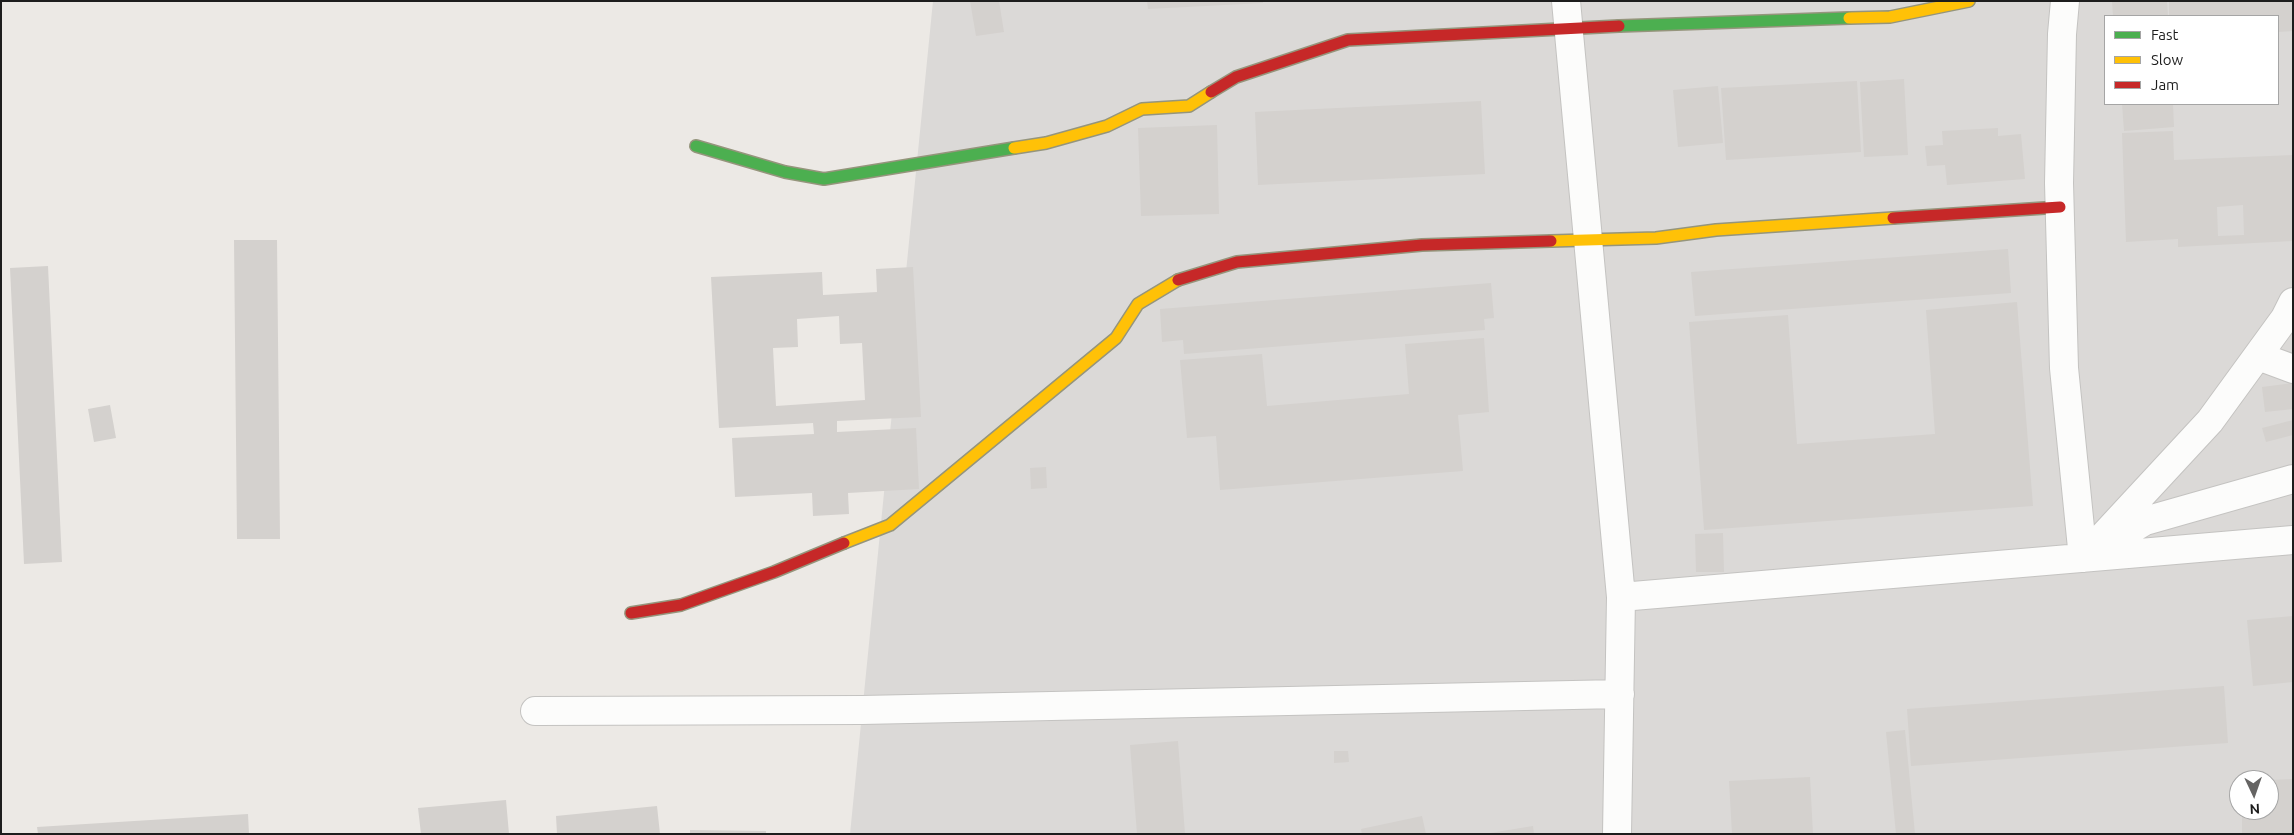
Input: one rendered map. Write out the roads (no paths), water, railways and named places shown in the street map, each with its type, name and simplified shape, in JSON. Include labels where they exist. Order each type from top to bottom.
[{"type":"street","points":[[1566,1],[1621,597],[1617,834]]},
{"type":"street","points":[[696,146],[785,172],[824,179],[1046,143],[1107,126],[1142,109],[1189,106],[1236,78],[1348,40],[1568,28],[1890,17],[1969,1]]},
{"type":"street","points":[[2066,1],[2062,34],[2060,207],[2064,368],[2083,558]]},
{"type":"street","points":[[631,613],[681,605],[774,572],[890,525],[1116,338],[1138,304],[1176,281],[1237,262],[1422,245],[1656,238],[1716,230],[2060,207]]},
{"type":"street","points":[[2083,558],[2210,421],[2285,318],[2293,302]]},
{"type":"street","points":[[2258,356],[2293,370]]},
{"type":"street","points":[[2083,558],[2145,521],[2293,479]]},
{"type":"street","points":[[1621,597],[2293,540]]},
{"type":"street","points":[[535,711],[862,710],[1620,694]]}]
